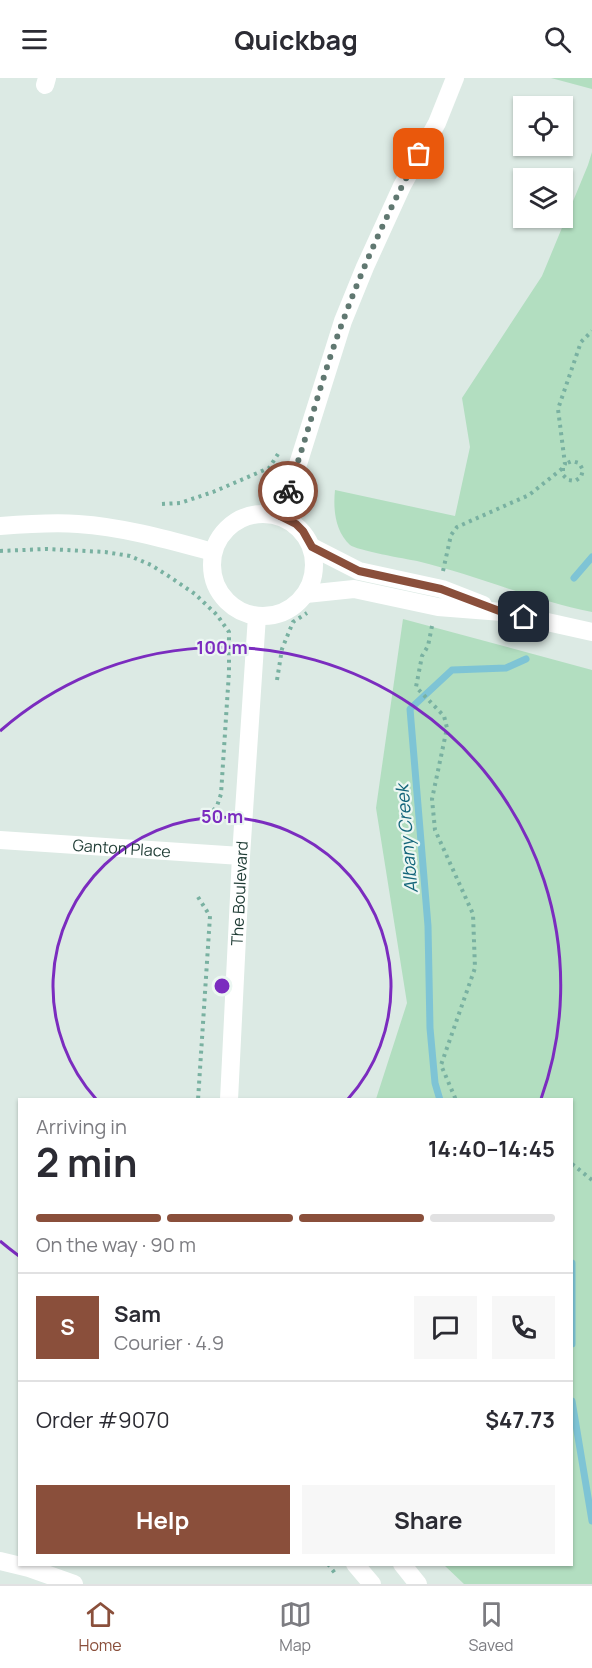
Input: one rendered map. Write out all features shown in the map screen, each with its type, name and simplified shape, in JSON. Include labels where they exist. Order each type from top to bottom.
[{"type":"street","points":[[280,516],[343,321],[402,186],[437,123],[455,78]]},
{"type":"street","points":[[259,513],[280,516],[296,524],[312,547],[315,566],[311,583],[299,602],[286,611],[272,616],[248,614],[233,606],[221,594],[214,578],[213,552],[222,533],[238,519],[259,513]]},
{"type":"street","points":[[0,526],[35,523],[80,524],[156,537],[213,552]]},
{"type":"street","points":[[312,547],[359,571],[441,589],[502,612]]},
{"type":"street","points":[[306,594],[354,589],[438,607],[502,612],[592,632]]},
{"type":"street","name":"The Boulevard","points":[[229,1098],[241,856],[257,616]]},
{"type":"street","name":"Ganton Place","points":[[0,840],[241,856]]},
{"type":"street","points":[[0,1562],[18,1566]]},
{"type":"street","points":[[19,1566],[74,1584]]},
{"type":"street","points":[[357,1566],[372,1584]]},
{"type":"street","points":[[404,1566],[418,1584]]},
{"type":"path","points":[[443,572],[451,535],[457,527],[529,495],[564,466],[572,461],[579,463],[583,470],[581,477],[575,481],[568,480],[563,475],[564,466],[558,409],[581,342],[592,331]]},
{"type":"path","points":[[162,504],[180,503],[213,492],[269,468],[278,454]]},
{"type":"path","points":[[0,551],[57,550],[105,552],[130,556],[170,577],[195,594],[217,615],[229,632],[229,672],[221,794],[217,806],[202,824]]},
{"type":"path","points":[[277,680],[282,649],[293,622],[309,612]]},
{"type":"path","points":[[434,622],[428,646],[422,656],[416,687],[438,708],[444,716],[447,728],[432,799],[435,830],[472,915],[475,968],[441,1065],[455,1098]]},
{"type":"path","points":[[198,897],[210,916],[198,1098]]},
{"type":"path","points":[[573,1165],[592,1180]]},
{"type":"green space","points":[[551,78],[592,78],[592,89]]},
{"type":"green space","points":[[592,152],[592,612],[548,601],[439,567],[350,545],[341,533],[336,519],[335,490],[455,516],[470,447],[462,398],[542,276],[562,228],[573,228],[573,201]]},
{"type":"green space","points":[[403,619],[592,670],[592,1584],[464,1584],[445,1566],[573,1566],[573,1098],[376,1098],[407,1003],[376,808]]},
{"type":"waterway","name":"Albany Creek","points":[[574,578],[592,557]]},
{"type":"waterway","name":"Albany Creek","points":[[439,1098],[435,1083],[430,1028],[428,926],[410,709],[452,670],[506,668],[526,659]]},
{"type":"waterway","name":"Albany Creek","points":[[573,1407],[592,1521]]},
{"type":"way so far","points":[[288,491],[343,321],[392,207],[419,154]]},
{"type":"route","points":[[288,491],[280,516],[296,524],[312,547],[359,571],[441,589],[502,612],[524,617]]}]
